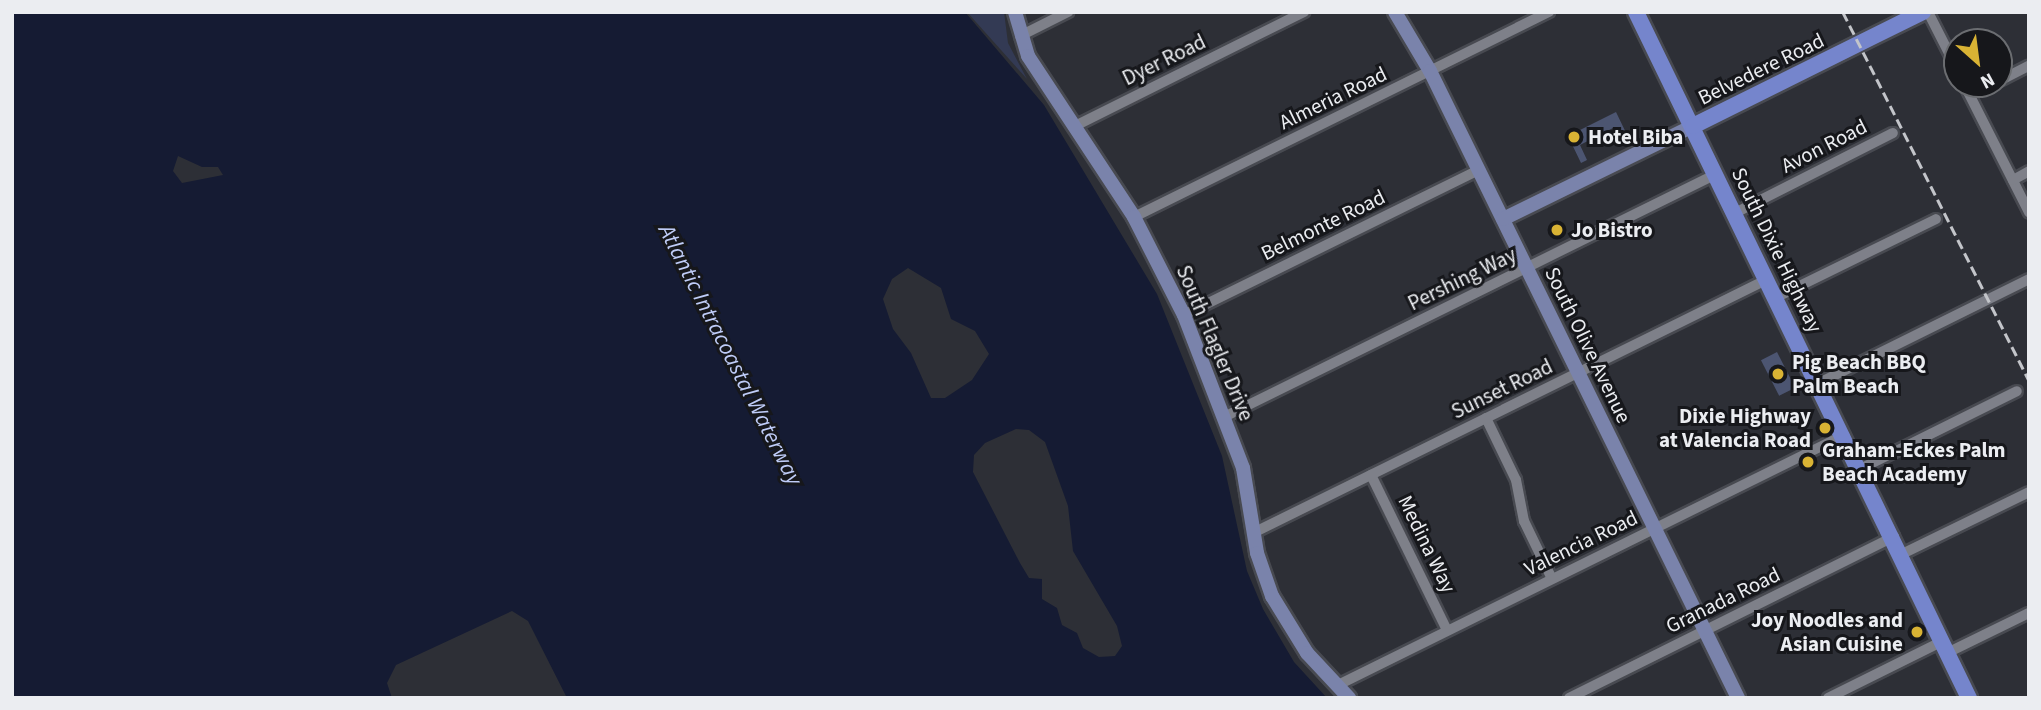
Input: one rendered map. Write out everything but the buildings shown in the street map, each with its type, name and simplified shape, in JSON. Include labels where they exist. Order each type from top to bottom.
[{"type":"main road","name":"South Dixie Highway","points":[[1636,12],[1894,537],[1969,698]]},
{"type":"main road","name":"Belvedere Road","points":[[1693,126],[1926,12]]},
{"type":"street","name":"South Flagler Drive","points":[[1016,12],[1020,36],[1035,68],[1077,125],[1134,217],[1184,316],[1243,468],[1253,533],[1283,617],[1336,686],[1349,698]]},
{"type":"street","points":[[1020,36],[1068,12]]},
{"type":"street","name":"Dyer Road","points":[[1077,125],[1304,12]]},
{"type":"street","name":"South Olive Avenue","points":[[1395,12],[1430,71],[1738,698]]},
{"type":"street","name":"Almeria Road","points":[[1134,217],[1549,12]]},
{"type":"street","points":[[1926,12],[1943,43]]},
{"type":"street","points":[[2013,74],[2029,66]]},
{"type":"street","points":[[1971,98],[2029,212]]},
{"type":"street","name":"Belvedere Road","points":[[1503,219],[1693,126]]},
{"type":"street","name":"Avon Road","points":[[1735,213],[1893,133]]},
{"type":"street","name":"Belmonte Road","points":[[1184,316],[1479,170]]},
{"type":"street","points":[[2013,180],[2029,171]]},
{"type":"street","name":"Pershing Way","points":[[1224,417],[1716,174]]},
{"type":"street","points":[[2013,180],[2029,177]]},
{"type":"street","points":[[1777,297],[1936,219]]},
{"type":"street","name":"Sunset Road","points":[[1253,533],[1768,279]]},
{"type":"street","points":[[1819,383],[2029,279]]},
{"type":"street","points":[[1860,469],[2017,391]]},
{"type":"street","points":[[1486,418],[1516,480],[1524,521],[1552,579]]},
{"type":"street","name":"Valencia Road","points":[[1336,686],[1844,435]]},
{"type":"street","name":"Medina Way","points":[[1371,475],[1447,631]]},
{"type":"street","points":[[1902,554],[2029,492]]},
{"type":"street","name":"Granada Road","points":[[1569,698],[1894,537]]},
{"type":"street","points":[[1828,698],[2029,612]]},
{"type":"shaded area","points":[[967,12],[1004,12],[1008,43],[1027,79]]},
{"type":"water","name":"Atlantic Intracoastal Waterway","points":[[12,12],[965,12],[1044,105],[1157,294],[1222,456],[1247,571],[1263,609],[1294,662],[1327,698],[567,698],[528,621],[512,611],[396,665],[387,683],[392,698],[12,698]],"holes":[[[178,156],[202,167],[218,167],[223,175],[182,183],[173,171]],[[908,268],[941,288],[951,319],[975,331],[989,354],[972,380],[945,398],[931,398],[911,353],[893,329],[883,299],[892,279]],[[1016,429],[1029,430],[1045,442],[1068,506],[1073,551],[1117,626],[1122,646],[1115,656],[1099,657],[1083,648],[1077,633],[1062,625],[1057,608],[1042,599],[1042,579],[1029,578],[973,472],[974,455],[985,443]]]},
{"type":"railway","points":[[1843,12],[2029,381]]},
{"type":"place","name":"Hotel Biba","points":[[1574,137]]},
{"type":"place","name":"Jo Bistro","points":[[1557,230]]},
{"type":"place","name":"Pig Beach BBQ Palm Beach","points":[[1778,374]]},
{"type":"place","name":"Dixie Highway at Valencia Road","points":[[1825,428]]},
{"type":"place","name":"Graham-Eckes Palm Beach Academy","points":[[1808,462]]},
{"type":"place","name":"Joy Noodles and Asian Cuisine","points":[[1917,632]]}]
